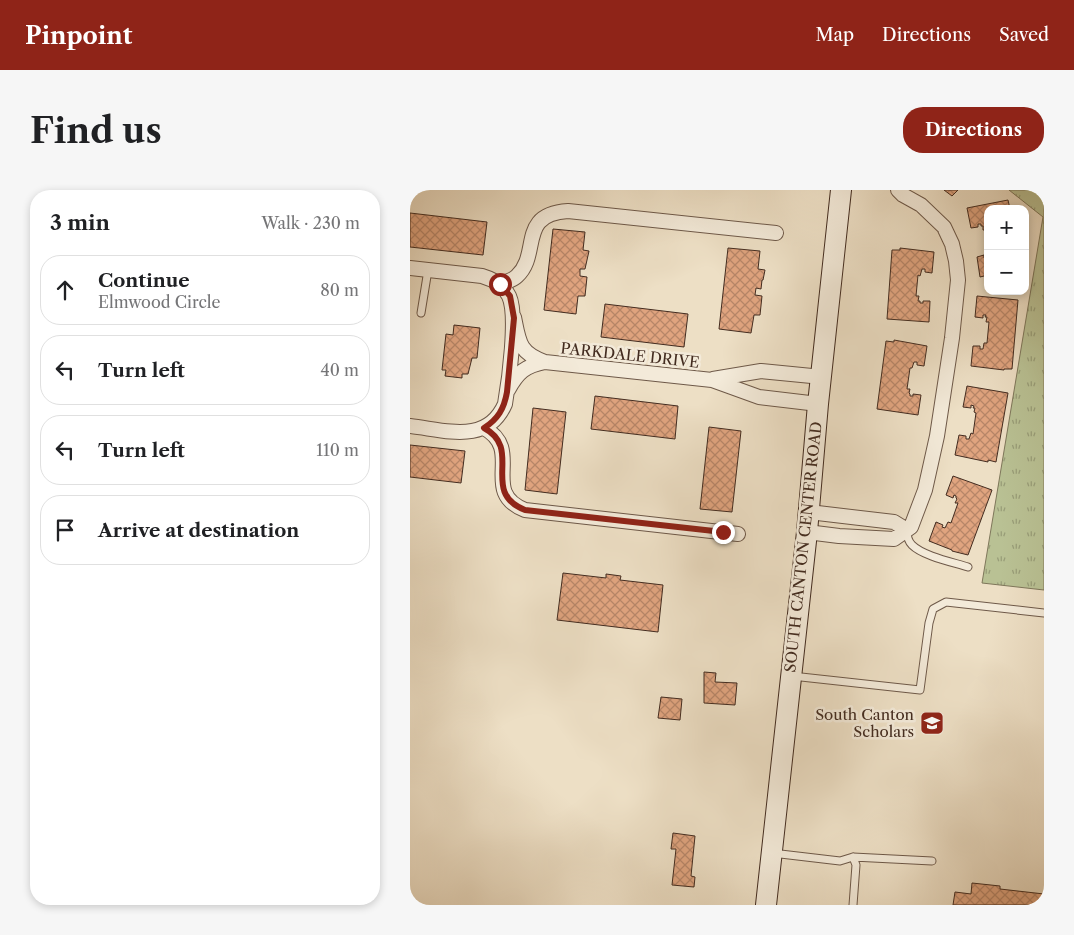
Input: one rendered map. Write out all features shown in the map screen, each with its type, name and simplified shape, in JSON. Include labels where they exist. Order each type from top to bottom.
[{"type":"main road","name":"SOUTH CANTON CENTER ROAD","points":[[766,905],[807,532],[818,404],[841,190]]},
{"type":"street","points":[[807,532],[894,539],[910,527],[925,490],[937,436],[952,338],[958,280],[952,244],[944,227],[921,205],[898,190]]},
{"type":"street","points":[[500,284],[511,281],[518,275],[524,267],[534,231],[540,222],[549,215],[558,212],[578,212],[776,232]]},
{"type":"street","points":[[410,268],[482,276],[500,284],[510,296],[519,342],[533,358],[545,362]]},
{"type":"street","points":[[410,426],[467,432],[484,428],[492,423],[501,413],[505,404],[514,318]]},
{"type":"street","name":"PARKDALE DRIVE","points":[[545,362],[712,380],[759,397],[818,404]]},
{"type":"street","points":[[507,392],[515,378],[522,371],[532,364],[545,362]]},
{"type":"street","name":"PARKDALE DRIVE","points":[[712,380],[761,371],[822,377]]},
{"type":"street","points":[[484,428],[492,432],[499,440],[502,450],[502,486],[505,495],[517,507],[525,510],[738,534]]},
{"type":"street","points":[[809,512],[894,522],[906,530]]},
{"type":"lane","points":[[421,313],[428,270]]},
{"type":"lane","points":[[906,530],[908,540],[912,546],[925,553],[968,567]]},
{"type":"lane","points":[[790,676],[920,690],[929,623],[933,609],[946,602],[1044,613]]},
{"type":"lane","points":[[772,853],[840,861],[853,857],[932,861]]},
{"type":"lane","points":[[853,857],[856,865],[853,905]]},
{"type":"green space","points":[[1009,190],[1044,190],[1044,590],[982,583],[1043,217]]},
{"type":"building","points":[[944,190],[958,190],[952,196]]},
{"type":"building","points":[[1008,200],[1009,205],[984,205],[984,230],[981,224],[978,224],[978,227],[971,228],[967,208]]},
{"type":"building","points":[[410,213],[487,222],[483,255],[410,247]]},
{"type":"building","points":[[553,229],[585,232],[583,250],[589,251],[585,269],[580,269],[580,276],[587,277],[585,296],[578,296],[576,314],[544,310]]},
{"type":"building","points":[[728,248],[760,251],[758,269],[765,270],[761,289],[756,288],[755,295],[762,296],[760,315],[754,315],[751,333],[719,329]]},
{"type":"building","points":[[900,248],[934,252],[932,273],[925,272],[925,269],[922,269],[920,276],[918,275],[916,296],[919,296],[918,301],[920,303],[930,301],[929,322],[887,319],[892,250],[900,250]]},
{"type":"building","points":[[984,255],[984,276],[980,277],[977,257]]},
{"type":"building","points":[[977,296],[1018,300],[1012,369],[1004,370],[971,366],[973,346],[980,346],[980,349],[983,349],[984,343],[987,343],[989,322],[986,322],[986,315],[983,315],[983,318],[975,317]]},
{"type":"building","points":[[605,304],[688,314],[684,347],[601,337]]},
{"type":"building","points":[[454,325],[480,328],[477,358],[472,358],[468,374],[462,374],[462,378],[445,376],[446,370],[442,370],[446,334],[453,335]]},
{"type":"building","points":[[894,340],[927,346],[924,366],[917,365],[917,362],[914,362],[912,368],[910,368],[907,389],[910,389],[910,396],[913,396],[913,394],[921,395],[918,415],[877,409],[886,341],[894,342]]},
{"type":"building","points":[[967,386],[1008,393],[996,462],[955,455],[959,435],[966,436],[966,439],[969,439],[971,433],[973,434],[975,408],[971,405],[971,408],[963,407]]},
{"type":"building","points":[[595,396],[678,406],[675,439],[591,429]]},
{"type":"building","points":[[533,408],[566,412],[557,494],[525,490]]},
{"type":"building","points":[[709,427],[741,431],[732,512],[700,509]]},
{"type":"building","points":[[410,445],[465,451],[461,483],[410,477]]},
{"type":"building","points":[[953,476],[992,490],[968,555],[952,551],[929,541],[936,522],[945,528],[948,522],[951,523],[958,503],[955,503],[956,496],[954,495],[953,498],[946,495]]},
{"type":"building","points":[[563,573],[606,578],[606,574],[621,576],[620,580],[663,585],[658,632],[557,620]]},
{"type":"building","points":[[704,672],[716,673],[715,682],[737,683],[735,705],[704,703]]},
{"type":"building","points":[[661,697],[682,699],[680,720],[658,718]]},
{"type":"building","points":[[673,833],[695,836],[691,876],[695,877],[694,887],[672,885],[676,849],[671,849]]},
{"type":"building","points":[[972,883],[1000,886],[1000,889],[1044,894],[1044,905],[953,905],[955,892],[971,894]]},
{"type":"place","name":"South Canton Scholars","points":[[932,723]]},
{"type":"route","points":[[500,284],[510,296],[514,318],[507,392],[501,413],[492,423],[484,428],[492,432],[499,440],[502,450],[502,486],[510,502],[525,510],[723,532]]}]
